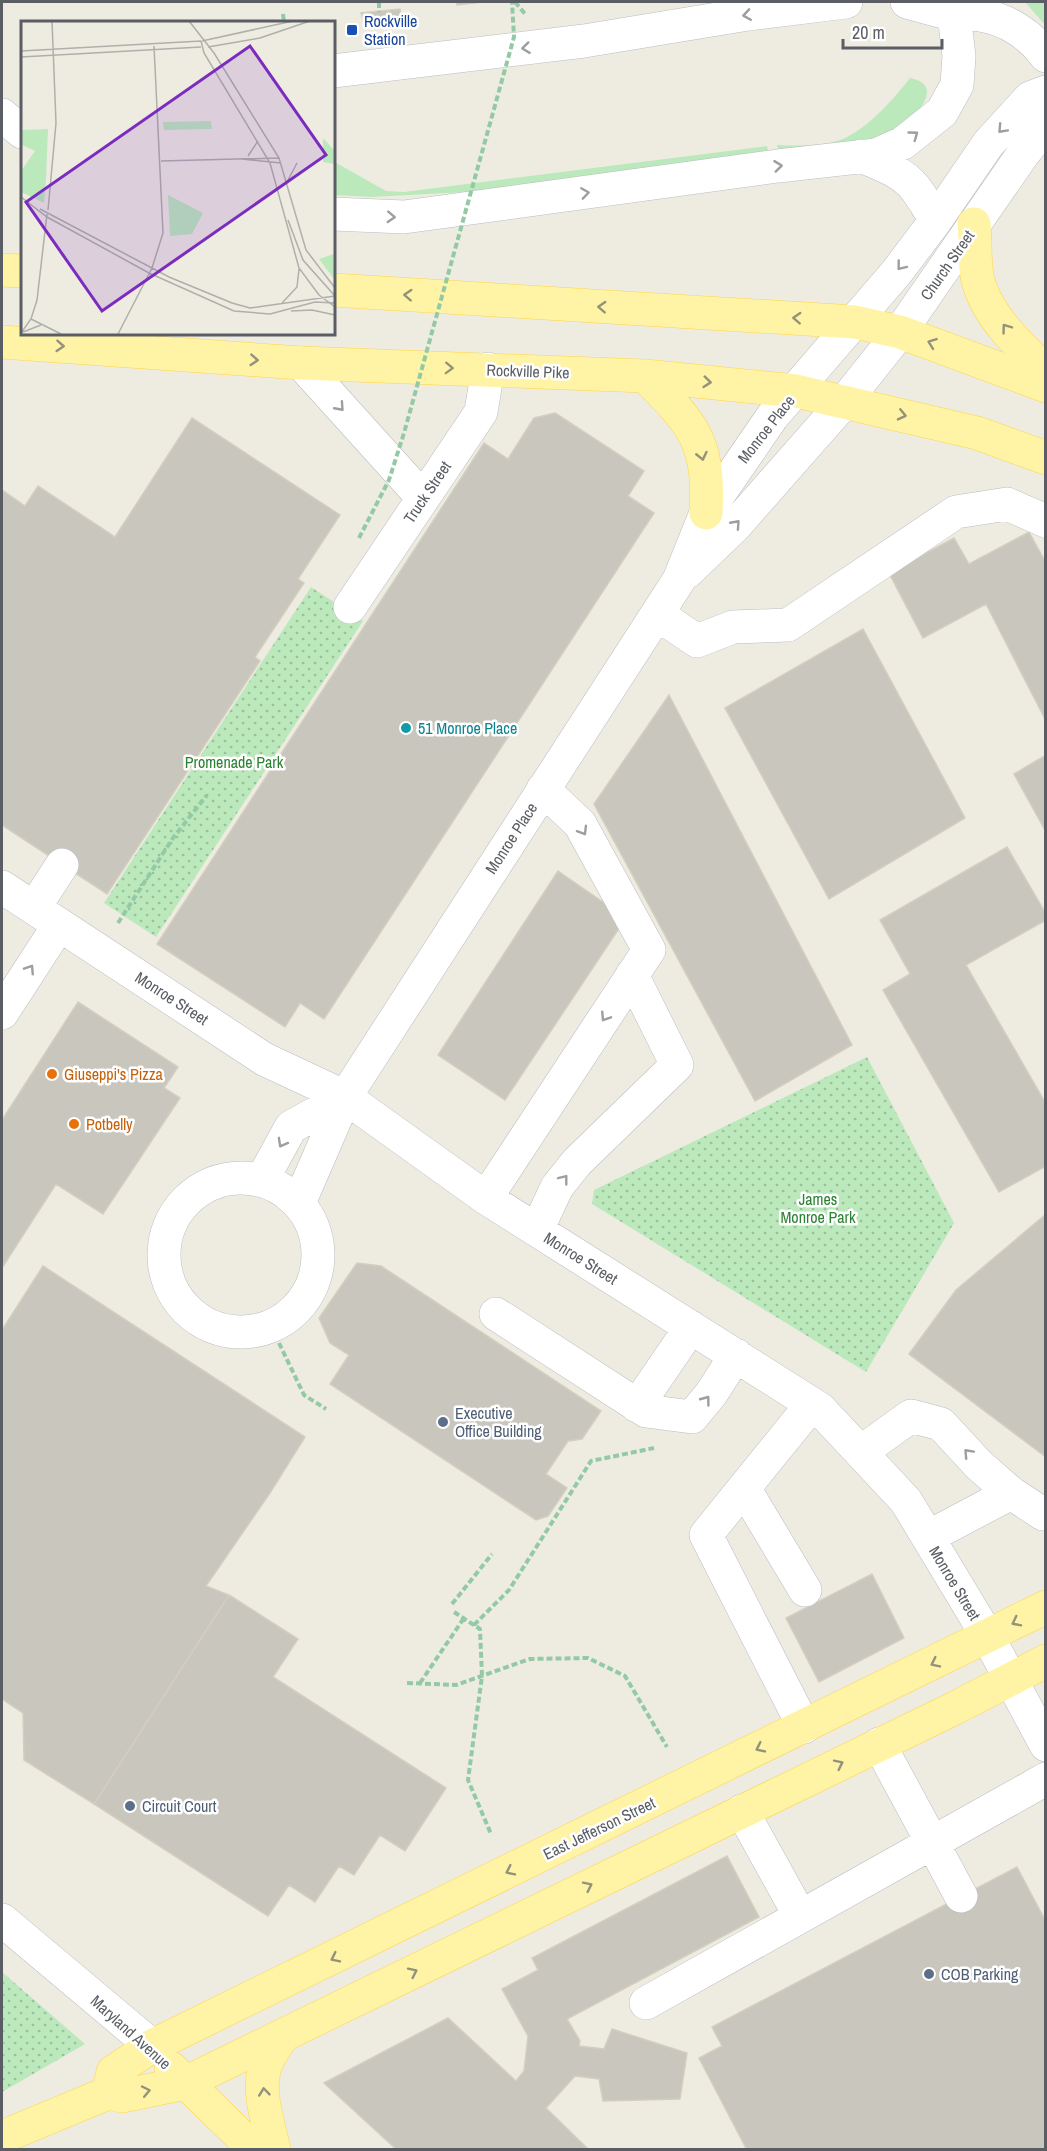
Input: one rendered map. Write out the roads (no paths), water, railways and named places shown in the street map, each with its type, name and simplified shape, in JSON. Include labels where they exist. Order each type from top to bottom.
[{"type":"main road","points":[[974,224],[977,276],[983,294],[1017,344],[1046,371]]},
{"type":"main road","points":[[2,270],[21,271]]},
{"type":"main road","points":[[334,290],[855,322],[900,332],[1046,386]]},
{"type":"main road","name":"Rockville Pike","points":[[2,342],[302,363],[645,376],[796,391],[977,433],[1046,458]]},
{"type":"main road","points":[[645,376],[686,419],[698,437],[708,482],[706,513]]},
{"type":"main road","name":"East Jefferson Street","points":[[108,2093],[113,2072],[152,2046],[1046,1607]]},
{"type":"main road","points":[[2,2137],[108,2093],[122,2096],[185,2083],[1046,1661]]},
{"type":"main road","points":[[274,2150],[262,2089],[264,2070],[271,2052],[285,2034]]},
{"type":"main road","name":"Maryland Avenue","points":[[152,2046],[185,2083],[255,2150]]},
{"type":"street","points":[[334,71],[584,41],[748,14],[846,2]]},
{"type":"street","points":[[907,2],[954,14],[980,14],[1002,21],[1020,30],[1037,44],[1046,56]]},
{"type":"street","points":[[334,214],[404,218],[778,166],[876,155],[903,143],[942,112],[957,85],[959,56],[954,14]]},
{"type":"street","name":"Church Street","points":[[855,322],[936,220],[988,144],[1030,98],[1046,92]]},
{"type":"street","points":[[2,116],[21,131]]},
{"type":"street","name":"Church Street","points":[[845,401],[900,332],[974,224],[1046,126]]},
{"type":"street","points":[[861,156],[902,176],[914,187],[936,220]]},
{"type":"street","name":"Monroe Place","points":[[299,1203],[345,1097],[679,580],[706,513],[772,417],[855,322]]},
{"type":"street","points":[[302,363],[423,498]]},
{"type":"street","name":"Truck Street","points":[[350,607],[481,412],[488,369]]},
{"type":"street","name":"Monroe Place","points":[[679,580],[735,526],[845,401]]},
{"type":"street","points":[[657,614],[697,641],[733,627],[788,625],[956,512],[1007,504],[1046,520]]},
{"type":"street","points":[[486,1198],[649,950],[580,824],[543,789]]},
{"type":"street","points":[[2,1013],[47,916],[62,865]]},
{"type":"street","name":"Monroe Street","points":[[2,887],[264,1059],[345,1097],[486,1198],[820,1408],[906,1501],[987,1637],[1046,1745]]},
{"type":"street","points":[[537,1230],[557,1187],[577,1162],[677,1065],[632,975]]},
{"type":"street","points":[[262,1180],[291,1127],[345,1097]]},
{"type":"street","points":[[242,1176],[262,1180],[267,1180],[299,1203],[308,1214],[318,1243],[317,1268],[307,1295],[286,1318],[265,1329],[236,1332],[206,1324],[184,1308],[167,1280],[163,1260],[167,1228],[193,1193],[221,1179],[242,1176]]},
{"type":"street","points":[[496,1314],[646,1411],[692,1417],[711,1394],[736,1355]]},
{"type":"street","points":[[637,1406],[691,1327]]},
{"type":"street","points":[[804,1727],[706,1535],[812,1404]]},
{"type":"street","points":[[861,1452],[911,1416],[941,1424],[979,1465],[1011,1493],[1043,1514],[1046,1513]]},
{"type":"street","points":[[744,1488],[805,1590]]},
{"type":"street","points":[[928,1537],[1011,1493]]},
{"type":"street","points":[[879,1744],[961,1896]]},
{"type":"street","points":[[646,2003],[1046,1779]]},
{"type":"street","points":[[742,1811],[800,1916]]},
{"type":"street","name":"Maryland Avenue","points":[[2,1920],[152,2046]]},
{"type":"place","name":"Rockville Station","points":[[352,30]]},
{"type":"place","name":"51 Monroe Place","points":[[406,728]]},
{"type":"place","name":"Giuseppi's Pizza","points":[[52,1074]]},
{"type":"place","name":"Potbelly","points":[[74,1124]]},
{"type":"place","name":"Executive Office Building","points":[[443,1422]]},
{"type":"place","name":"Circuit Court","points":[[130,1806]]},
{"type":"place","name":"COB Parking","points":[[929,1974]]},
{"type":"park label","name":"Promenade Park","points":[[234,762]]},
{"type":"park label","name":"James Monroe Park","points":[[818,1208]]}]
